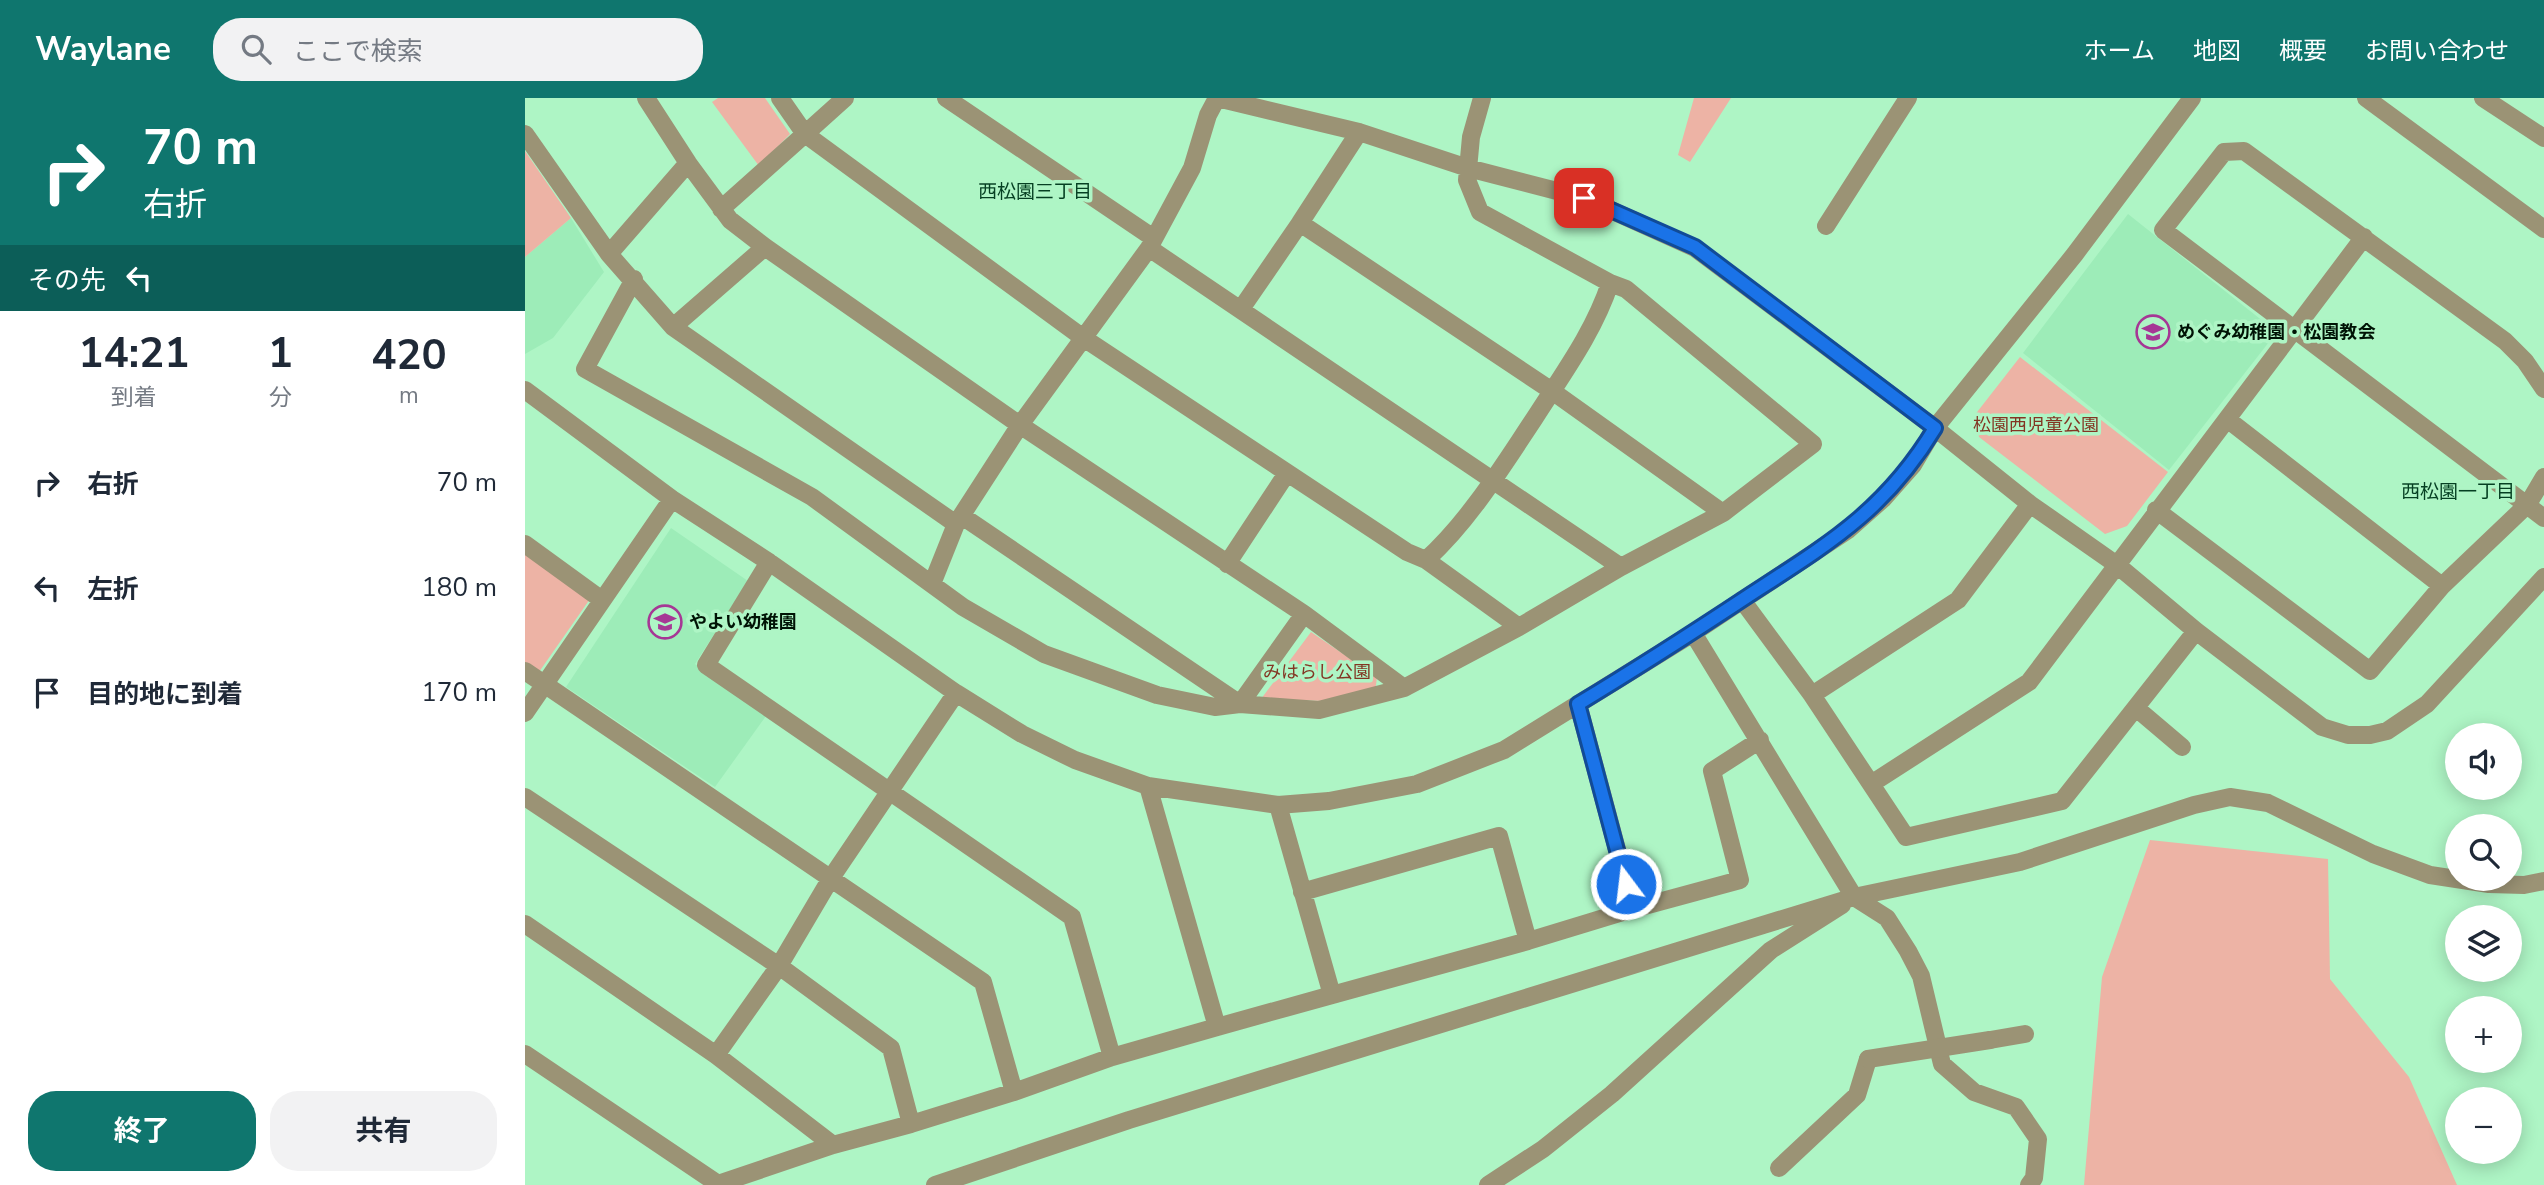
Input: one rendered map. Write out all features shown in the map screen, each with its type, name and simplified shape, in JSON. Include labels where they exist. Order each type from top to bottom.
[{"type":"street","points":[[646,98],[721,209],[765,247],[1020,425],[1304,614],[1403,688]]},
{"type":"street","points":[[780,98],[805,134],[1082,337],[1407,552],[1426,559],[1519,627]]},
{"type":"street","points":[[721,209],[845,98]]},
{"type":"street","points":[[946,98],[1151,242],[1241,309],[1621,567]]},
{"type":"street","points":[[932,584],[959,520],[1020,425],[1151,242],[1192,168],[1208,115],[1217,98],[1359,132],[1468,169],[1584,198],[1695,247],[1935,428],[2030,504],[2117,565],[2196,631],[2322,727],[2348,735],[2370,735],[2387,731],[2427,704],[2544,578]]},
{"type":"street","points":[[634,279],[585,369],[812,497],[963,607],[1044,654],[1157,695],[1215,707],[1240,704],[1319,710],[1403,688],[1519,627],[1621,567],[1723,513],[1813,444],[1626,289],[1610,283],[1480,212],[1467,180],[1471,137],[1482,98]]},
{"type":"street","points":[[1826,226],[1908,98]]},
{"type":"street","points":[[525,390],[672,499],[769,562],[956,693],[1022,734],[1075,760],[1148,786],[1278,805],[1329,802],[1417,784],[1504,750],[1693,633],[1857,523],[1913,465],[1935,428],[2074,254],[2192,98]]},
{"type":"street","points":[[2366,98],[2544,229]]},
{"type":"street","points":[[2483,98],[2544,138]]},
{"type":"street","points":[[1241,309],[1359,132]]},
{"type":"street","points":[[525,134],[609,254],[634,279],[673,327],[959,520],[1240,704]]},
{"type":"street","points":[[2544,389],[2525,361],[2505,341],[2244,151],[2224,152],[2163,230],[2294,331],[2528,503],[2544,519]]},
{"type":"street","points":[[609,254],[688,163]]},
{"type":"street","points":[[1300,223],[1552,391],[1723,513]]},
{"type":"street","points":[[1871,785],[2029,682],[2364,237]]},
{"type":"street","points":[[673,327],[765,247]]},
{"type":"street","points":[[1426,559],[1493,481],[1584,340],[1604,304],[1610,283]]},
{"type":"street","points":[[2227,419],[2442,586]]},
{"type":"street","points":[[1227,564],[1287,473]]},
{"type":"street","points":[[2156,510],[2370,671],[2442,586],[2528,503],[2544,477]]},
{"type":"street","points":[[525,713],[672,499]]},
{"type":"street","points":[[1812,695],[1958,600],[2030,504]]},
{"type":"street","points":[[525,544],[602,600]]},
{"type":"street","points":[[769,562],[706,665],[1072,917],[1112,1057]]},
{"type":"street","points":[[1742,600],[1812,695],[1906,837],[2062,801],[2196,631]]},
{"type":"street","points":[[1240,704],[1304,614]]},
{"type":"street","points":[[1693,633],[1854,897],[1887,918],[1908,951],[1921,975],[1942,1064],[1974,1092],[2016,1107],[2038,1139],[2034,1178],[2029,1185]]},
{"type":"street","points":[[525,671],[983,982],[1014,1092]]},
{"type":"street","points":[[716,1055],[779,965],[831,878],[891,794],[956,693]]},
{"type":"street","points":[[1578,704],[1633,909]]},
{"type":"street","points":[[2136,708],[2182,747]]},
{"type":"street","points":[[525,1054],[718,1184],[833,1145],[1014,1092],[1112,1057],[1528,942],[1633,909],[1740,880],[1712,771],[1760,740]]},
{"type":"street","points":[[1148,786],[1217,1027]]},
{"type":"street","points":[[525,797],[779,965],[891,1048],[911,1124]]},
{"type":"street","points":[[935,1185],[1129,1120],[1854,897],[2020,862],[2195,805],[2230,797],[2268,803],[2373,854],[2430,875],[2489,884],[2524,885],[2544,881]]},
{"type":"street","points":[[1278,805],[1332,995]]},
{"type":"street","points":[[1302,892],[1499,836],[1528,942]]},
{"type":"street","points":[[1488,1185],[1543,1149],[1612,1094],[1771,950],[1854,897]]},
{"type":"street","points":[[525,924],[716,1055],[833,1145]]},
{"type":"street","points":[[1779,1168],[1857,1095],[1868,1059],[2025,1034]]},
{"type":"shaded area","name":"めぐみ幼稚園・松園教会","points":[[2128,214],[2264,322],[2269,342],[2169,470],[2023,353]]},
{"type":"shaded area","points":[[571,218],[604,272],[553,338],[525,354],[525,257]]},
{"type":"shaded area","name":"やよい幼稚園","points":[[671,528],[748,581],[695,664],[766,716],[715,787],[566,687]]},
{"type":"green space","points":[[718,98],[765,98],[790,134],[759,166],[712,102]]},
{"type":"green space","points":[[1694,98],[1731,98],[1690,162],[1678,155]]},
{"type":"green space","points":[[525,151],[571,218],[525,257]]},
{"type":"green space","name":"松園西児童公園","points":[[2020,357],[2168,472],[2127,526],[2105,534],[1979,437],[1974,416]]},
{"type":"green space","points":[[525,554],[590,599],[539,672],[525,662]]},
{"type":"green space","name":"みはらし公園","points":[[1311,632],[1377,677],[1375,693],[1324,701],[1261,699]]},
{"type":"green space","points":[[2150,840],[2328,859],[2330,979],[2409,1077],[2445,1158],[2445,1164],[2448,1164],[2457,1185],[2084,1185],[2102,977]]},
{"type":"place","name":"めぐみ幼稚園・松園教会","points":[[2153,332]]},
{"type":"place","name":"やよい幼稚園","points":[[665,622]]},
{"type":"district","name":"西松園三丁目","points":[[1035,191]]},
{"type":"district","name":"西松園一丁目","points":[[2458,491]]},
{"type":"route","points":[[1584,198],[1695,247],[1935,428],[1913,465],[1883,499],[1848,530],[1693,633],[1578,704],[1626,884]]}]
